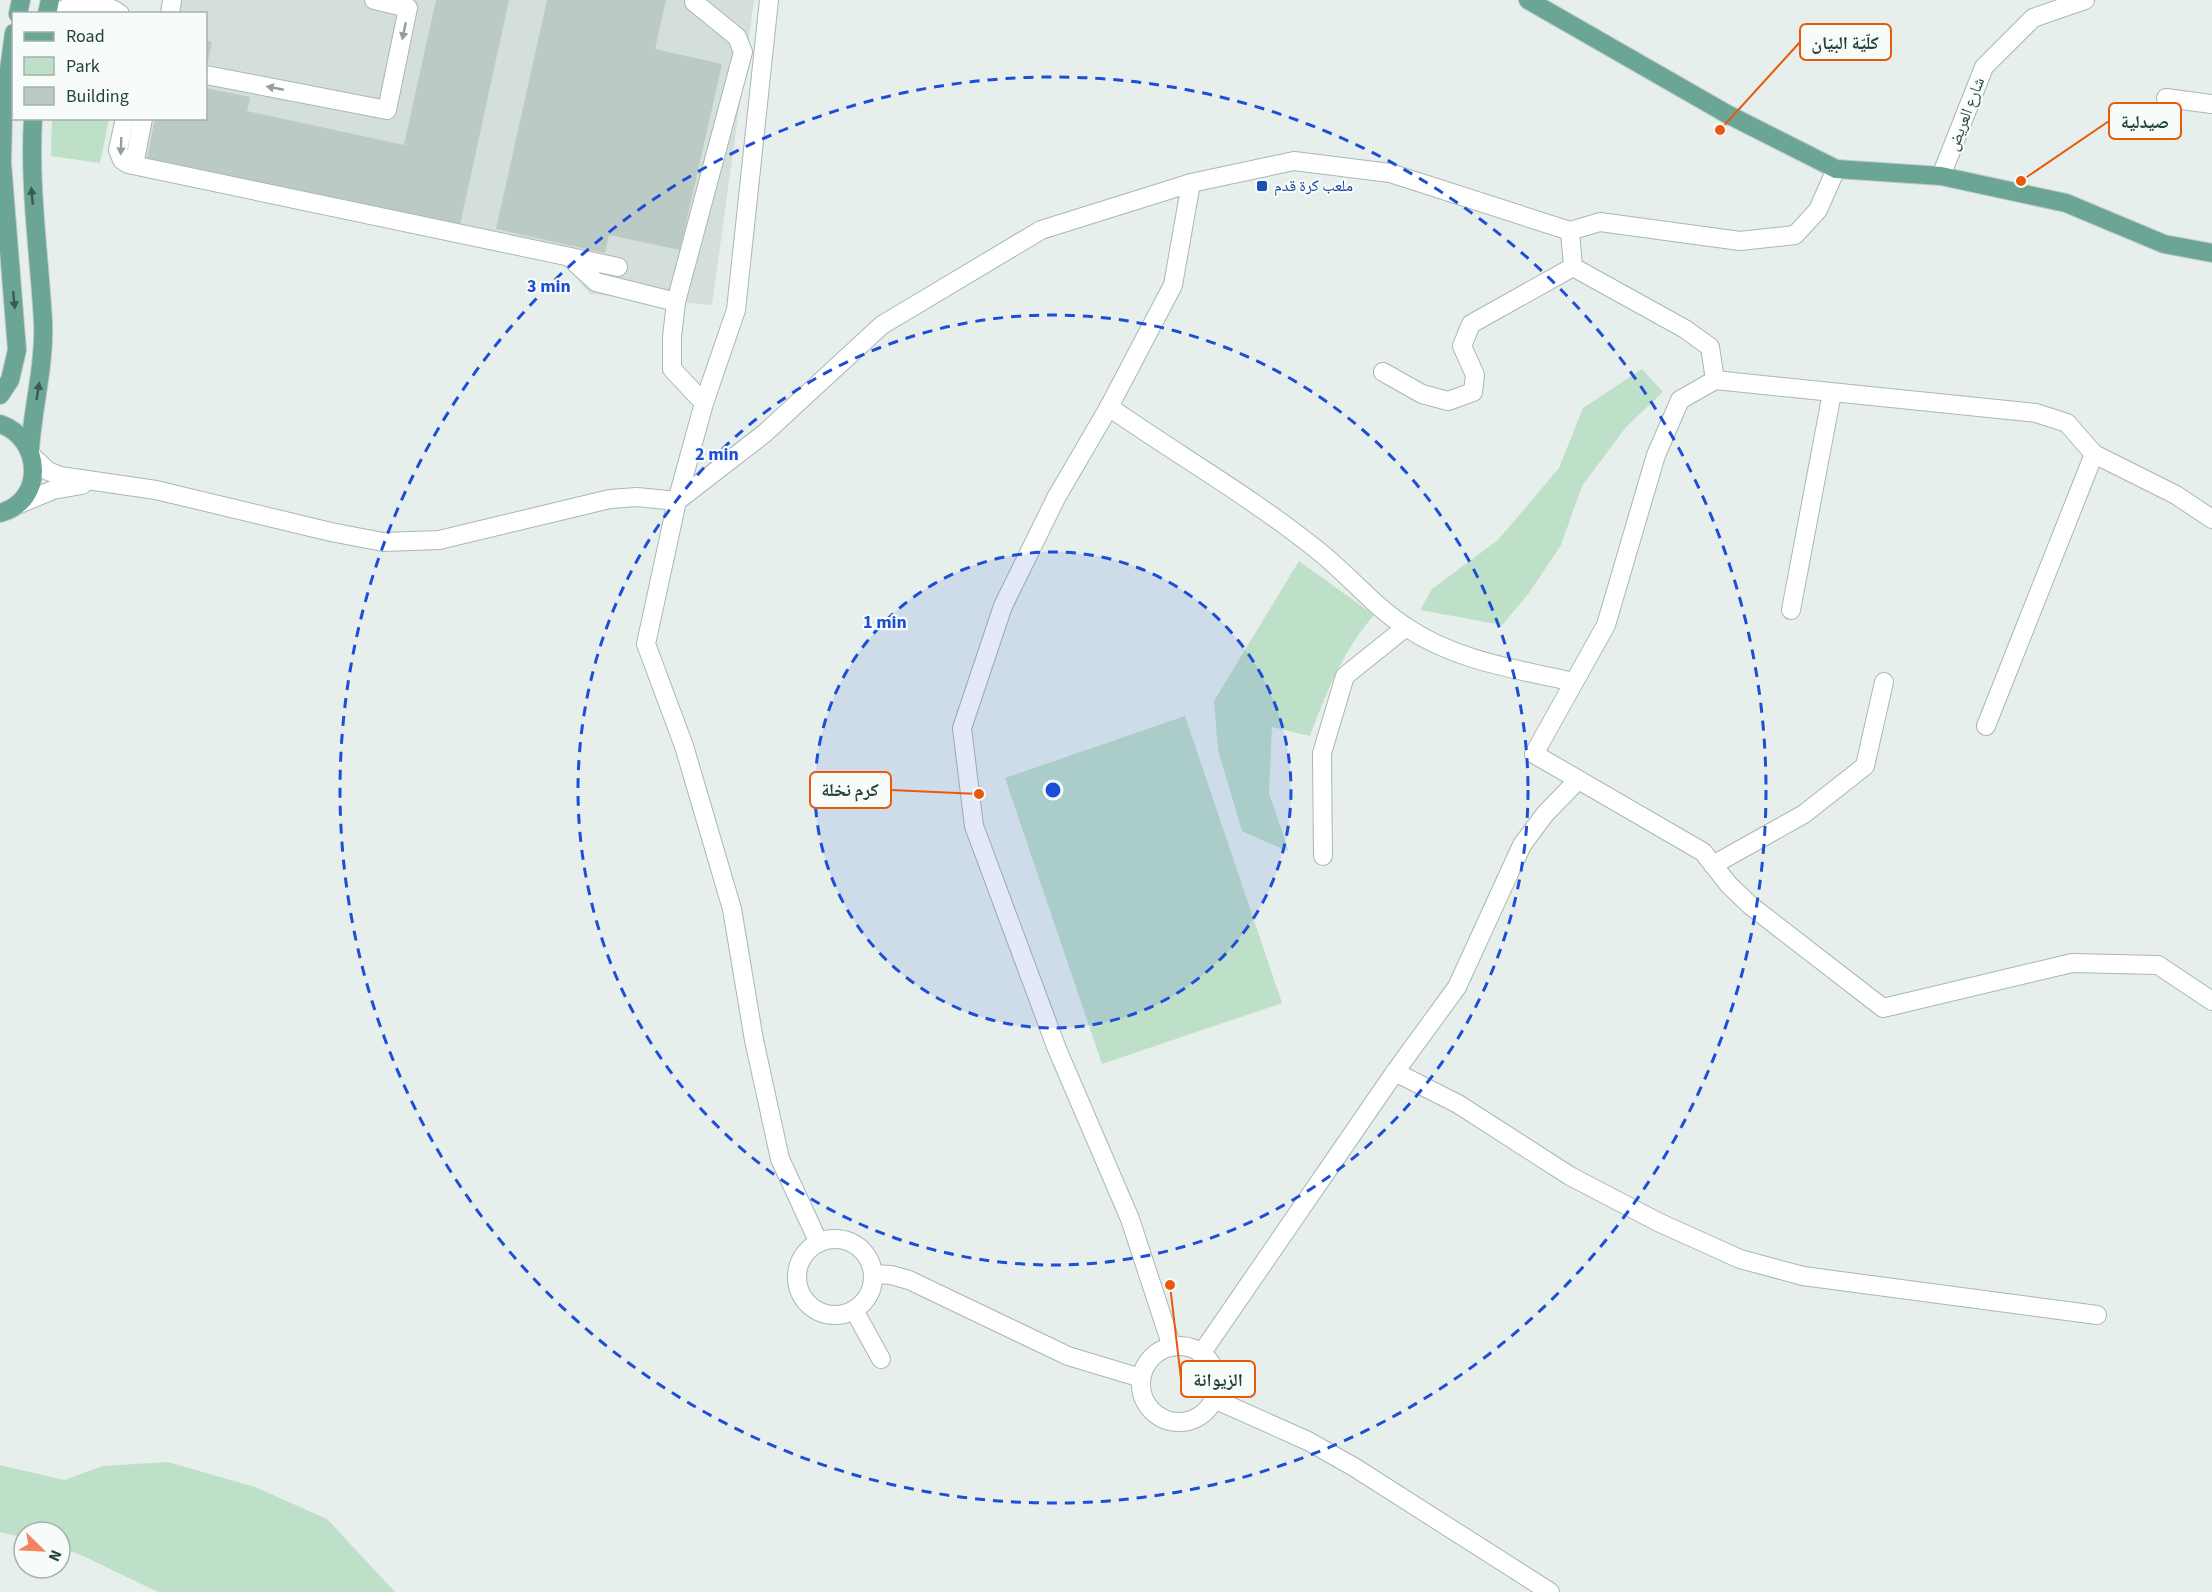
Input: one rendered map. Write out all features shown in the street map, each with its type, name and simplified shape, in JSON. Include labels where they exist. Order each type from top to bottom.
[{"type":"main road","points":[[1528,0],[1727,114],[1836,169],[1941,176],[2066,203],[2164,243],[2212,253]]},
{"type":"main road","points":[[0,395],[10,380],[17,350],[2,163],[3,114],[12,48]]},
{"type":"main road","points":[[0,513],[17,505],[27,493],[33,479],[31,453],[43,323],[31,180],[33,120]]},
{"type":"main road","points":[[0,424],[22,436],[31,453]]},
{"type":"street","points":[[207,75],[387,110],[408,8],[374,0]]},
{"type":"street","points":[[769,0],[736,310],[704,403],[677,501],[646,644],[684,746],[732,909],[754,1040],[780,1159],[819,1243]]},
{"type":"street","name":"شارع العريض","points":[[1941,176],[1984,67],[2033,18],[2085,0]]},
{"type":"street","points":[[694,2],[737,37],[743,52],[676,302],[672,337],[672,369],[704,403]]},
{"type":"street","points":[[62,12],[82,3],[109,8],[117,12]]},
{"type":"street","points":[[2166,98],[2212,104]]},
{"type":"street","points":[[125,120],[118,150],[122,160],[134,165],[618,267]]},
{"type":"street","points":[[134,165],[142,120]]},
{"type":"street","points":[[31,453],[48,471],[60,476],[156,490],[358,538],[411,543],[472,533],[610,500],[637,497],[677,501],[765,433],[882,326],[1041,230],[1191,183],[1294,161],[1390,173],[1570,231],[1600,222],[1740,241],[1795,235],[1818,210],[1836,169]]},
{"type":"street","points":[[1172,1347],[1130,1219],[1057,1049],[974,826],[962,728],[1003,606],[1056,498],[1109,407],[1173,285],[1191,183]]},
{"type":"street","points":[[1570,231],[1573,267]]},
{"type":"street","points":[[568,256],[596,282],[676,302]]},
{"type":"street","points":[[1383,372],[1422,394],[1448,401],[1473,392],[1475,375],[1462,346],[1471,324],[1573,267]]},
{"type":"street","points":[[1573,267],[1684,329],[1710,347],[1715,380]]},
{"type":"street","points":[[2212,519],[2176,495],[2094,454],[2067,423],[2036,413],[1715,380],[1680,400],[1656,454],[1606,625],[1534,754],[1703,852],[1751,906],[1883,1008],[2072,963],[2158,964],[2212,1001]]},
{"type":"street","points":[[1791,610],[1832,393]]},
{"type":"street","points":[[1109,407],[1232,487],[1317,549],[1406,627],[1470,659],[1574,682]]},
{"type":"street","points":[[1986,726],[2094,454]]},
{"type":"street","points":[[17,505],[53,490],[102,483]]},
{"type":"street","points":[[1323,856],[1322,753],[1345,676],[1406,627]]},
{"type":"street","points":[[1713,865],[1804,814],[1865,766],[1884,682]]},
{"type":"street","points":[[1202,1354],[1395,1072],[1457,987],[1522,845],[1545,814],[1578,780]]},
{"type":"street","points":[[1395,1072],[1458,1104],[1570,1176],[1658,1222],[1740,1259],[1803,1276],[2097,1315]]},
{"type":"street","points":[[840,1239],[852,1243],[870,1262],[873,1274],[867,1298],[854,1310],[836,1316],[812,1309],[801,1294],[796,1276],[805,1252],[819,1243],[840,1239]]},
{"type":"street","points":[[873,1274],[891,1275],[909,1280],[1068,1356],[1141,1378]]},
{"type":"street","points":[[854,1310],[881,1359]]},
{"type":"street","points":[[1184,1346],[1202,1354],[1214,1368],[1217,1381],[1214,1399],[1203,1414],[1192,1420],[1168,1421],[1148,1407],[1142,1396],[1141,1378],[1150,1359],[1172,1347],[1184,1346]]},
{"type":"street","points":[[1214,1399],[1308,1441],[1354,1467],[1550,1592]]},
{"type":"shaded area","points":[[173,0],[754,0],[712,305],[590,294],[562,261],[134,175],[147,120],[207,120],[207,12],[170,12]]},
{"type":"green space","points":[[52,120],[109,120],[100,163],[51,156]]},
{"type":"green space","points":[[1642,369],[1663,392],[1626,427],[1582,486],[1561,545],[1529,593],[1502,625],[1420,610],[1432,589],[1498,540],[1559,468],[1583,408]]},
{"type":"green space","points":[[1299,561],[1374,615],[1344,658],[1310,736],[1272,727],[1269,793],[1289,852],[1242,831],[1218,750],[1214,701]]},
{"type":"green space","points":[[1185,716],[1282,1003],[1102,1064],[1005,778]]},
{"type":"green space","points":[[168,1462],[255,1487],[327,1519],[395,1592],[158,1592],[72,1552],[72,1520],[12,1520],[12,1535],[0,1532],[0,1465],[64,1480],[103,1466]]},
{"type":"building","points":[[436,0],[509,0],[460,225],[147,158],[155,120],[207,120],[207,88],[250,97],[247,111],[404,145]]},
{"type":"building","points":[[547,0],[666,0],[655,49],[722,64],[680,250],[609,235],[605,253],[496,229]]},
{"type":"building","points":[[207,40],[212,42],[207,65]]},
{"type":"place","name":"كلّيّة البيّان","points":[[1720,130]]},
{"type":"place","name":"صيدلية","points":[[2021,181]]},
{"type":"place","name":"ملعب كرة قدم","points":[[1262,186]]},
{"type":"place","name":"كرم نخلة","points":[[979,794]]},
{"type":"place","name":"الزيوانة","points":[[1170,1285]]}]
